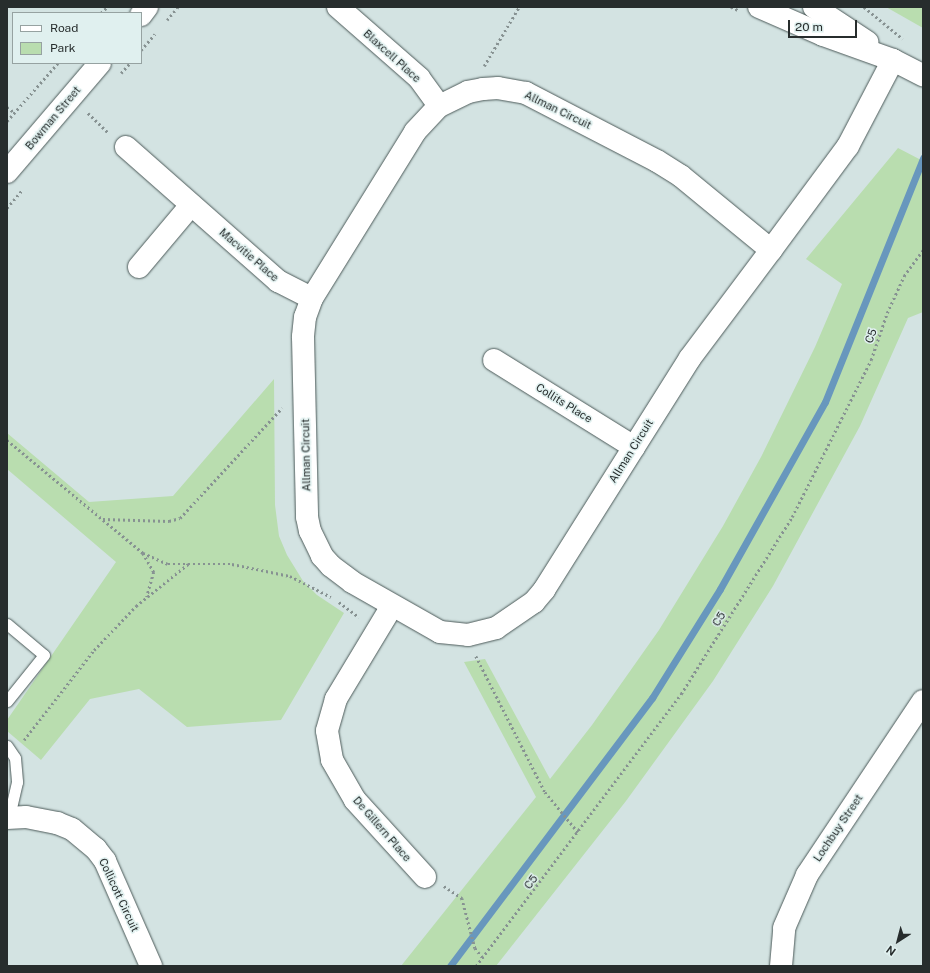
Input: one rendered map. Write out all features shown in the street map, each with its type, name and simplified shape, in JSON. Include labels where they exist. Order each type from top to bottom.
[{"type":"street","points":[[759,7],[823,34],[893,60],[923,75]]},
{"type":"street","points":[[814,7],[893,60]]},
{"type":"street","name":"Blaxcell Place","points":[[340,8],[419,78],[439,106]]},
{"type":"street","name":"Allman Circuit","points":[[771,250],[681,176],[644,154],[526,93],[498,88],[468,92],[439,106],[415,132],[312,298],[305,317],[303,337],[307,517],[310,531],[331,566],[392,606],[440,632],[470,634],[496,628],[534,602],[544,590],[690,358],[771,250],[848,146],[893,60]]},
{"type":"street","name":"Bowman Street","points":[[7,172],[99,64]]},
{"type":"street","name":"Macvitie Place","points":[[126,147],[278,281],[312,298]]},
{"type":"street","points":[[139,266],[191,204]]},
{"type":"street","name":"Collits Place","points":[[494,360],[634,447]]},
{"type":"street","name":"De Gillern Place","points":[[392,606],[336,699],[327,730],[332,760],[355,800],[425,877]]},
{"type":"street","name":"Lochbuy Street","points":[[781,966],[784,928],[807,875],[923,700]]},
{"type":"street","name":"Collicott Circuit","points":[[8,818],[26,817],[57,823],[72,829],[96,849],[105,861],[151,966]]},
{"type":"lane","points":[[7,624],[44,655],[7,701]]},
{"type":"lane","points":[[8,818],[16,782],[10,750]]},
{"type":"path","points":[[468,92],[519,7]]},
{"type":"path","points":[[864,7],[875,13],[905,40]]},
{"type":"path","points":[[7,121],[57,64]]},
{"type":"path","points":[[7,107],[14,112]]},
{"type":"path","points":[[88,113],[126,147]]},
{"type":"path","name":"C5","points":[[476,966],[682,694],[792,517],[871,360],[887,313],[904,276],[923,250]]},
{"type":"path","points":[[103,519],[169,521],[180,518],[290,399],[304,399]]},
{"type":"path","points":[[7,440],[143,553],[168,564],[232,564],[290,576],[326,593],[377,630]]},
{"type":"path","points":[[143,553],[154,572],[147,597]]},
{"type":"path","points":[[10,750],[94,650],[147,597],[188,564]]},
{"type":"path","points":[[470,634],[476,659],[545,792],[578,832]]},
{"type":"path","points":[[425,877],[462,898],[475,948],[483,958]]},
{"type":"green space","points":[[886,7],[923,7],[923,28]]},
{"type":"green space","points":[[898,148],[923,161],[923,312],[908,318],[860,426],[773,586],[713,681],[626,801],[496,966],[401,966],[536,797],[464,662],[485,659],[550,779],[592,725],[659,630],[723,526],[761,457],[815,347],[842,284],[806,259]]},
{"type":"green space","points":[[274,379],[275,505],[279,536],[287,555],[303,581],[317,595],[344,613],[281,720],[187,727],[139,689],[90,699],[41,760],[7,731],[7,720],[116,562],[7,469],[7,433],[89,502],[173,496]]},
{"type":"waterway","points":[[450,966],[652,698],[720,589],[825,402],[923,158]]}]
